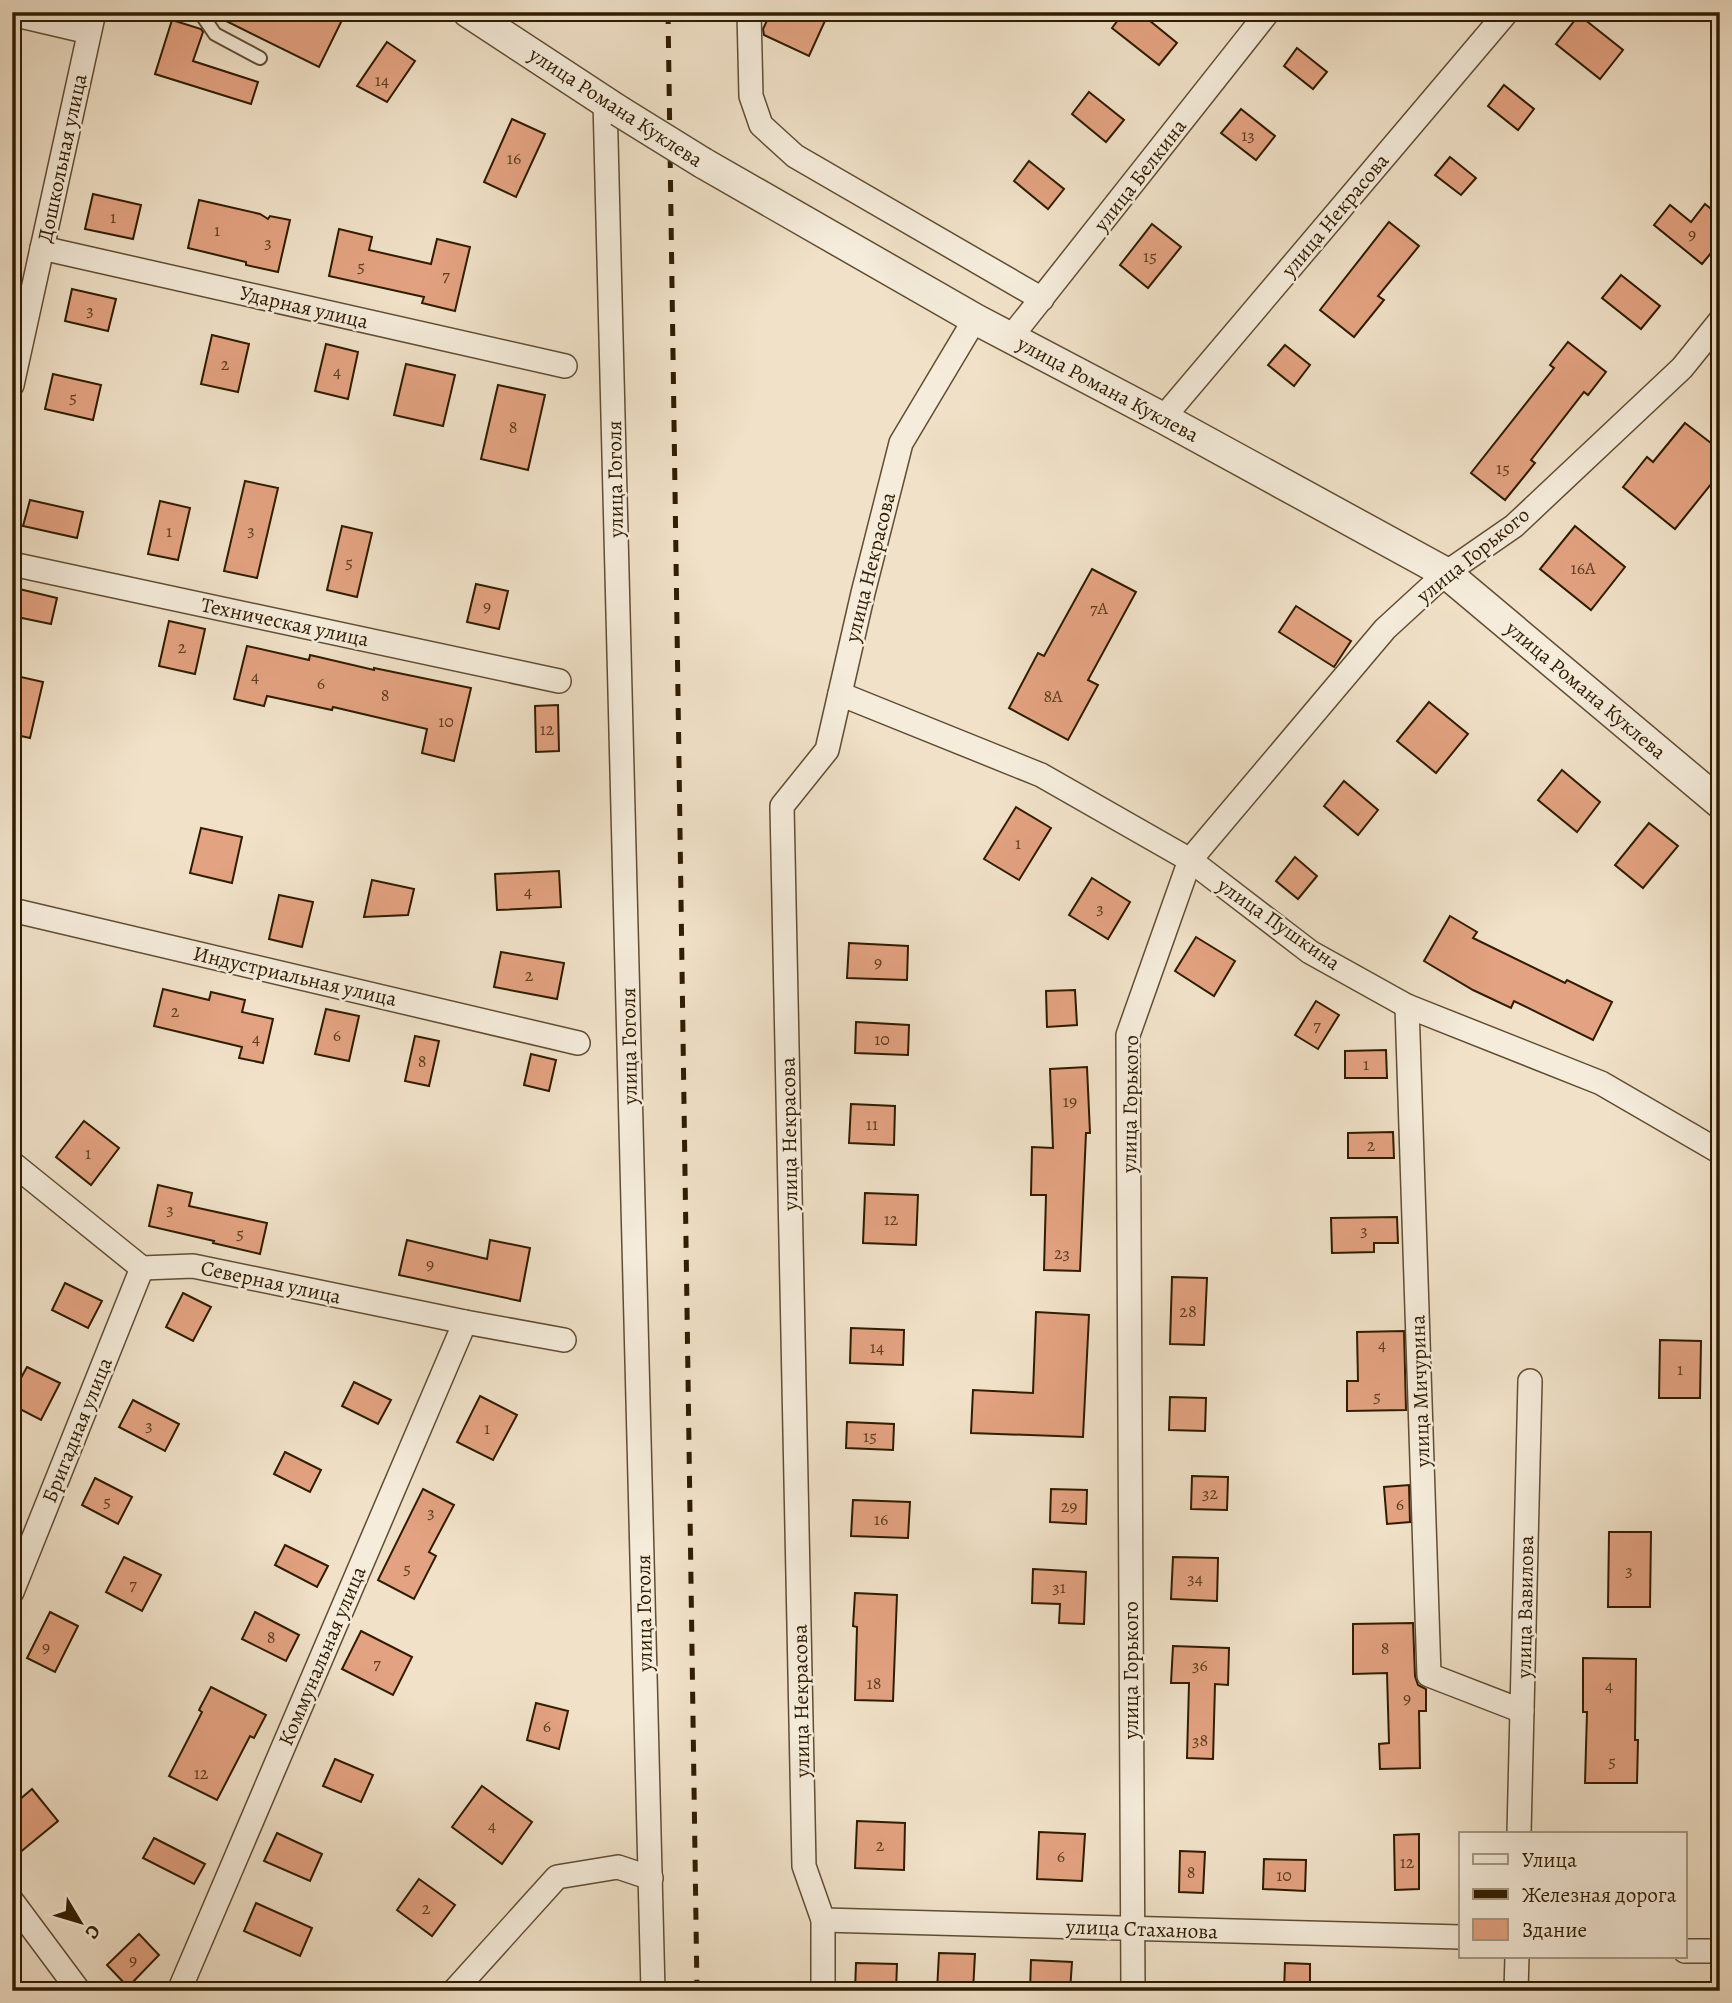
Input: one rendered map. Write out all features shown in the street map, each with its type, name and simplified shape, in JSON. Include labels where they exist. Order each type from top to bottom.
[{"type":"street","name":"улица Романа Куклева","points":[[468,12],[703,163],[1011,338],[1446,573],[1716,794]]},
{"type":"street","points":[[748,12],[751,96],[761,125],[795,156],[1042,299]]},
{"type":"street","name":"улица Белкина","points":[[1011,338],[1268,12]]},
{"type":"street","name":"улица Некрасова","points":[[1163,418],[1507,12]]},
{"type":"street","points":[[12,15],[92,22]]},
{"type":"street","name":"Дошкольная улица","points":[[12,385],[92,22]]},
{"type":"street","name":"улица Гоголя","points":[[612,106],[653,1991]]},
{"type":"street","name":"Ударная улица","points":[[42,248],[565,366]]},
{"type":"street","name":"улица Некрасова","points":[[823,1991],[823,1920],[804,1866],[782,806],[827,750],[901,443],[975,318]]},
{"type":"street","name":"улица Горького","points":[[1133,1991],[1128,1034],[1190,860],[1385,629],[1446,573],[1514,526],[1682,368],[1720,321]]},
{"type":"street","name":"Техническая улица","points":[[12,564],[559,681]]},
{"type":"street","name":"улица Пушкина","points":[[840,694],[1041,775],[1190,860],[1310,952],[1407,1006],[1601,1083],[1720,1152]]},
{"type":"street","name":"Индустриальная улица","points":[[12,910],[578,1043]]},
{"type":"street","name":"улица Мичурина","points":[[1407,1006],[1429,1675],[1522,1711]]},
{"type":"street","points":[[12,1163],[142,1268]]},
{"type":"street","name":"Северная улица","points":[[142,1268],[193,1266],[564,1340]]},
{"type":"street","name":"Бригадная улица","points":[[12,1592],[142,1268]]},
{"type":"street","name":"Коммунальная улица","points":[[179,1991],[465,1322]]},
{"type":"street","name":"улица Вавилова","points":[[1519,1832],[1530,1381]]},
{"type":"street","points":[[454,1991],[557,1877],[618,1867],[651,1878]]},
{"type":"street","points":[[12,1901],[79,1991]]},
{"type":"street","name":"улица Стаханова","points":[[823,1920],[1459,1937]]},
{"type":"street","points":[[1686,1951],[1720,1951]]},
{"type":"street","points":[[1516,1991],[1517,1958]]},
{"type":"lane","points":[[206,12],[204,18],[215,34],[260,58]]},
{"type":"building","points":[[215,12],[346,12],[319,67],[214,15]]},
{"type":"building","points":[[771,12],[829,12],[809,56],[764,35],[763,29]]},
{"type":"building","points":[[1124,12],[1139,12],[1177,43],[1159,65],[1112,28]]},
{"type":"building","points":[[1579,15],[1623,50],[1600,79],[1556,44]]},
{"type":"building","points":[[172,20],[203,32],[193,61],[258,82],[251,104],[155,74]]},
{"type":"building","points":[[387,42],[415,61],[387,102],[357,86]]},
{"type":"building","points":[[1297,48],[1327,72],[1313,89],[1284,66]]},
{"type":"building","points":[[1504,85],[1534,109],[1518,130],[1488,106]]},
{"type":"building","points":[[1089,92],[1124,120],[1106,142],[1072,114]]},
{"type":"building","points":[[1241,109],[1275,136],[1256,160],[1221,133]]},
{"type":"building","points":[[512,119],[545,134],[516,197],[484,182]]},
{"type":"building","points":[[1450,157],[1476,178],[1461,195],[1435,175]]},
{"type":"building","points":[[1029,161],[1064,189],[1048,209],[1014,181]]},
{"type":"building","points":[[93,194],[141,205],[133,239],[85,229]]},
{"type":"building","points":[[199,200],[260,214],[268,219],[270,216],[290,220],[278,272],[188,248]]},
{"type":"building","points":[[1705,204],[1720,216],[1720,242],[1702,264],[1654,225],[1670,205],[1691,222]]},
{"type":"building","points":[[1389,222],[1419,246],[1378,296],[1384,300],[1354,337],[1320,310]]},
{"type":"building","points":[[1152,224],[1181,247],[1148,288],[1120,265]]},
{"type":"building","points":[[339,229],[372,237],[369,250],[431,264],[437,239],[470,247],[455,311],[422,303],[424,297],[329,276]]},
{"type":"building","points":[[1621,275],[1660,306],[1641,329],[1602,298]]},
{"type":"building","points":[[72,289],[116,299],[108,331],[65,321]]},
{"type":"building","points":[[212,335],[249,344],[238,392],[201,384]]},
{"type":"building","points":[[1568,342],[1606,372],[1588,395],[1584,392],[1531,460],[1535,463],[1505,500],[1471,473],[1554,368],[1550,365]]},
{"type":"building","points":[[326,344],[358,352],[348,399],[315,391]]},
{"type":"building","points":[[1285,345],[1310,365],[1294,386],[1268,365]]},
{"type":"building","points":[[406,364],[455,375],[443,426],[394,415]]},
{"type":"building","points":[[53,374],[101,385],[93,420],[45,409]]},
{"type":"building","points":[[498,385],[545,395],[528,470],[481,459]]},
{"type":"building","points":[[1685,423],[1720,450],[1720,473],[1675,529],[1623,487],[1647,457],[1653,462]]},
{"type":"building","points":[[245,481],[278,488],[257,578],[224,571]]},
{"type":"building","points":[[30,500],[83,512],[77,538],[23,526]]},
{"type":"building","points":[[160,501],[190,508],[178,560],[148,554]]},
{"type":"building","points":[[342,526],[372,533],[357,597],[327,590]]},
{"type":"building","points":[[1575,526],[1625,567],[1591,610],[1540,569]]},
{"type":"building","points":[[1092,569],[1136,592],[1088,680],[1098,685],[1068,740],[1009,708],[1038,653],[1044,656]]},
{"type":"building","points":[[476,584],[508,591],[499,629],[467,622]]},
{"type":"building","points":[[15,588],[57,598],[51,624],[12,616]]},
{"type":"building","points":[[1296,606],[1351,641],[1334,667],[1279,632]]},
{"type":"building","points":[[169,621],[205,629],[195,674],[159,666]]},
{"type":"building","points":[[247,646],[309,660],[310,655],[471,688],[454,761],[422,753],[427,729],[333,707],[332,710],[267,696],[264,706],[234,699]]},
{"type":"building","points":[[12,675],[43,682],[30,738],[12,734]]},
{"type":"building","points":[[1429,702],[1468,734],[1436,773],[1397,741]]},
{"type":"building","points":[[558,705],[559,751],[536,752],[535,706]]},
{"type":"building","points":[[1562,770],[1600,802],[1577,832],[1538,800]]},
{"type":"building","points":[[1344,781],[1378,810],[1358,835],[1324,806]]},
{"type":"building","points":[[1016,807],[1051,828],[1019,880],[984,859]]},
{"type":"building","points":[[1649,823],[1678,846],[1643,888],[1615,865]]},
{"type":"building","points":[[201,828],[242,837],[232,883],[190,873]]},
{"type":"building","points":[[1295,857],[1317,876],[1298,899],[1276,881]]},
{"type":"building","points":[[559,871],[561,907],[497,910],[495,874]]},
{"type":"building","points":[[1092,878],[1130,902],[1108,939],[1069,915]]},
{"type":"building","points":[[372,880],[414,889],[408,915],[364,917]]},
{"type":"building","points":[[279,895],[313,902],[302,947],[269,939]]},
{"type":"building","points":[[1450,916],[1477,932],[1473,938],[1565,983],[1567,980],[1612,1002],[1593,1040],[1514,1001],[1511,1008],[1473,990],[1424,961]]},
{"type":"building","points":[[1196,937],[1235,961],[1214,996],[1175,971]]},
{"type":"building","points":[[849,943],[908,946],[907,980],[847,978]]},
{"type":"building","points":[[501,952],[564,963],[557,999],[494,987]]},
{"type":"building","points":[[163,989],[209,1000],[211,992],[245,1000],[242,1012],[273,1019],[263,1063],[239,1058],[242,1047],[154,1026]]},
{"type":"building","points":[[1075,990],[1077,1025],[1047,1027],[1046,991]]},
{"type":"building","points":[[1316,1001],[1339,1015],[1318,1049],[1295,1035]]},
{"type":"building","points":[[326,1009],[359,1016],[349,1061],[315,1054]]},
{"type":"building","points":[[856,1022],[909,1025],[908,1055],[855,1053]]},
{"type":"building","points":[[415,1036],[439,1041],[429,1086],[405,1081]]},
{"type":"building","points":[[1386,1050],[1387,1078],[1345,1078],[1345,1051]]},
{"type":"building","points":[[531,1054],[556,1060],[549,1091],[524,1085]]},
{"type":"building","points":[[1087,1067],[1090,1133],[1086,1133],[1080,1271],[1044,1270],[1046,1195],[1031,1195],[1032,1147],[1053,1148],[1050,1069]]},
{"type":"building","points":[[851,1104],[895,1106],[894,1145],[849,1143]]},
{"type":"building","points":[[84,1121],[119,1148],[91,1185],[56,1157]]},
{"type":"building","points":[[1393,1132],[1394,1158],[1348,1158],[1348,1133]]},
{"type":"building","points":[[158,1185],[192,1193],[189,1206],[267,1223],[260,1254],[149,1226]]},
{"type":"building","points":[[865,1193],[918,1195],[916,1245],[863,1243]]},
{"type":"building","points":[[1397,1217],[1398,1243],[1374,1243],[1374,1252],[1332,1253],[1331,1218]]},
{"type":"building","points":[[407,1240],[487,1259],[490,1240],[530,1248],[520,1301],[399,1275]]},
{"type":"building","points":[[1172,1277],[1207,1278],[1204,1345],[1170,1344]]},
{"type":"building","points":[[65,1283],[102,1301],[88,1328],[52,1310]]},
{"type":"building","points":[[183,1293],[211,1307],[193,1341],[166,1327]]},
{"type":"building","points":[[1036,1312],[1089,1315],[1083,1437],[971,1433],[973,1390],[1033,1393]]},
{"type":"building","points":[[851,1328],[904,1330],[903,1365],[850,1363]]},
{"type":"building","points":[[1404,1331],[1406,1410],[1347,1411],[1347,1381],[1358,1381],[1357,1332]]},
{"type":"building","points":[[1660,1340],[1701,1341],[1700,1398],[1659,1398]]},
{"type":"building","points":[[27,1367],[60,1383],[41,1420],[12,1405],[12,1394]]},
{"type":"building","points":[[354,1382],[391,1400],[378,1424],[342,1406]]},
{"type":"building","points":[[480,1396],[517,1415],[493,1460],[457,1442]]},
{"type":"building","points":[[1170,1397],[1206,1398],[1205,1431],[1169,1430]]},
{"type":"building","points":[[133,1400],[179,1424],[165,1451],[119,1427]]},
{"type":"building","points":[[847,1422],[894,1424],[893,1450],[846,1448]]},
{"type":"building","points":[[285,1452],[321,1470],[310,1492],[274,1474]]},
{"type":"building","points":[[1192,1476],[1228,1477],[1227,1510],[1191,1509]]},
{"type":"building","points":[[95,1478],[132,1497],[118,1524],[82,1505]]},
{"type":"building","points":[[1409,1485],[1410,1522],[1387,1524],[1384,1487]]},
{"type":"building","points":[[423,1489],[454,1505],[429,1552],[436,1556],[414,1599],[378,1580]]},
{"type":"building","points":[[1051,1489],[1087,1490],[1086,1524],[1050,1522]]},
{"type":"building","points":[[853,1500],[910,1502],[908,1538],[851,1536]]},
{"type":"building","points":[[1609,1532],[1651,1532],[1650,1607],[1608,1607]]},
{"type":"building","points":[[285,1545],[328,1566],[317,1587],[275,1565]]},
{"type":"building","points":[[124,1557],[161,1575],[142,1611],[106,1592]]},
{"type":"building","points":[[1173,1557],[1218,1558],[1217,1601],[1171,1599]]},
{"type":"building","points":[[1033,1569],[1086,1572],[1084,1624],[1059,1623],[1060,1604],[1032,1603]]},
{"type":"building","points":[[855,1593],[897,1595],[893,1701],[855,1700]]},
{"type":"building","points":[[50,1612],[78,1626],[55,1672],[27,1658]]},
{"type":"building","points":[[255,1612],[299,1635],[286,1661],[242,1639]]},
{"type":"building","points":[[1413,1623],[1415,1676],[1418,1685],[1426,1689],[1426,1711],[1419,1711],[1420,1768],[1380,1769],[1379,1744],[1389,1743],[1387,1673],[1353,1674],[1353,1624]]},
{"type":"building","points":[[361,1631],[412,1657],[393,1695],[342,1669]]},
{"type":"building","points":[[1173,1646],[1229,1648],[1228,1685],[1215,1684],[1213,1759],[1187,1758],[1189,1683],[1171,1683]]},
{"type":"building","points":[[1583,1658],[1636,1659],[1637,1783],[1585,1783],[1587,1712],[1583,1712]]},
{"type":"building","points":[[211,1687],[266,1715],[254,1738],[250,1736],[217,1800],[169,1776],[202,1712],[199,1710]]},
{"type":"building","points":[[536,1703],[568,1711],[559,1749],[527,1740]]},
{"type":"building","points":[[335,1759],[373,1775],[361,1802],[323,1786]]},
{"type":"building","points":[[482,1786],[532,1822],[502,1864],[452,1827]]},
{"type":"building","points":[[32,1789],[58,1821],[12,1859],[12,1806]]},
{"type":"building","points":[[857,1821],[905,1823],[904,1870],[855,1868]]},
{"type":"building","points":[[1039,1832],[1085,1834],[1082,1881],[1037,1879]]},
{"type":"building","points":[[277,1833],[322,1854],[310,1881],[264,1861]]},
{"type":"building","points":[[1419,1834],[1419,1889],[1395,1890],[1394,1835]]},
{"type":"building","points":[[154,1838],[205,1864],[194,1884],[143,1858]]},
{"type":"building","points":[[1180,1851],[1205,1852],[1203,1893],[1179,1892]]},
{"type":"building","points":[[1264,1859],[1306,1860],[1305,1891],[1263,1889]]},
{"type":"building","points":[[419,1879],[455,1905],[432,1936],[397,1910]]},
{"type":"building","points":[[256,1903],[312,1928],[300,1956],[244,1931]]},
{"type":"building","points":[[139,1934],[159,1955],[128,1987],[107,1965]]},
{"type":"building","points":[[939,1953],[975,1954],[973,1991],[937,1991]]},
{"type":"building","points":[[1031,1960],[1072,1962],[1070,1991],[1030,1991]]},
{"type":"building","points":[[856,1963],[897,1964],[896,1991],[855,1991]]},
{"type":"building","points":[[1285,1963],[1310,1964],[1310,1991],[1284,1991]]},
{"type":"railway","points":[[668,12],[697,1991]]}]
